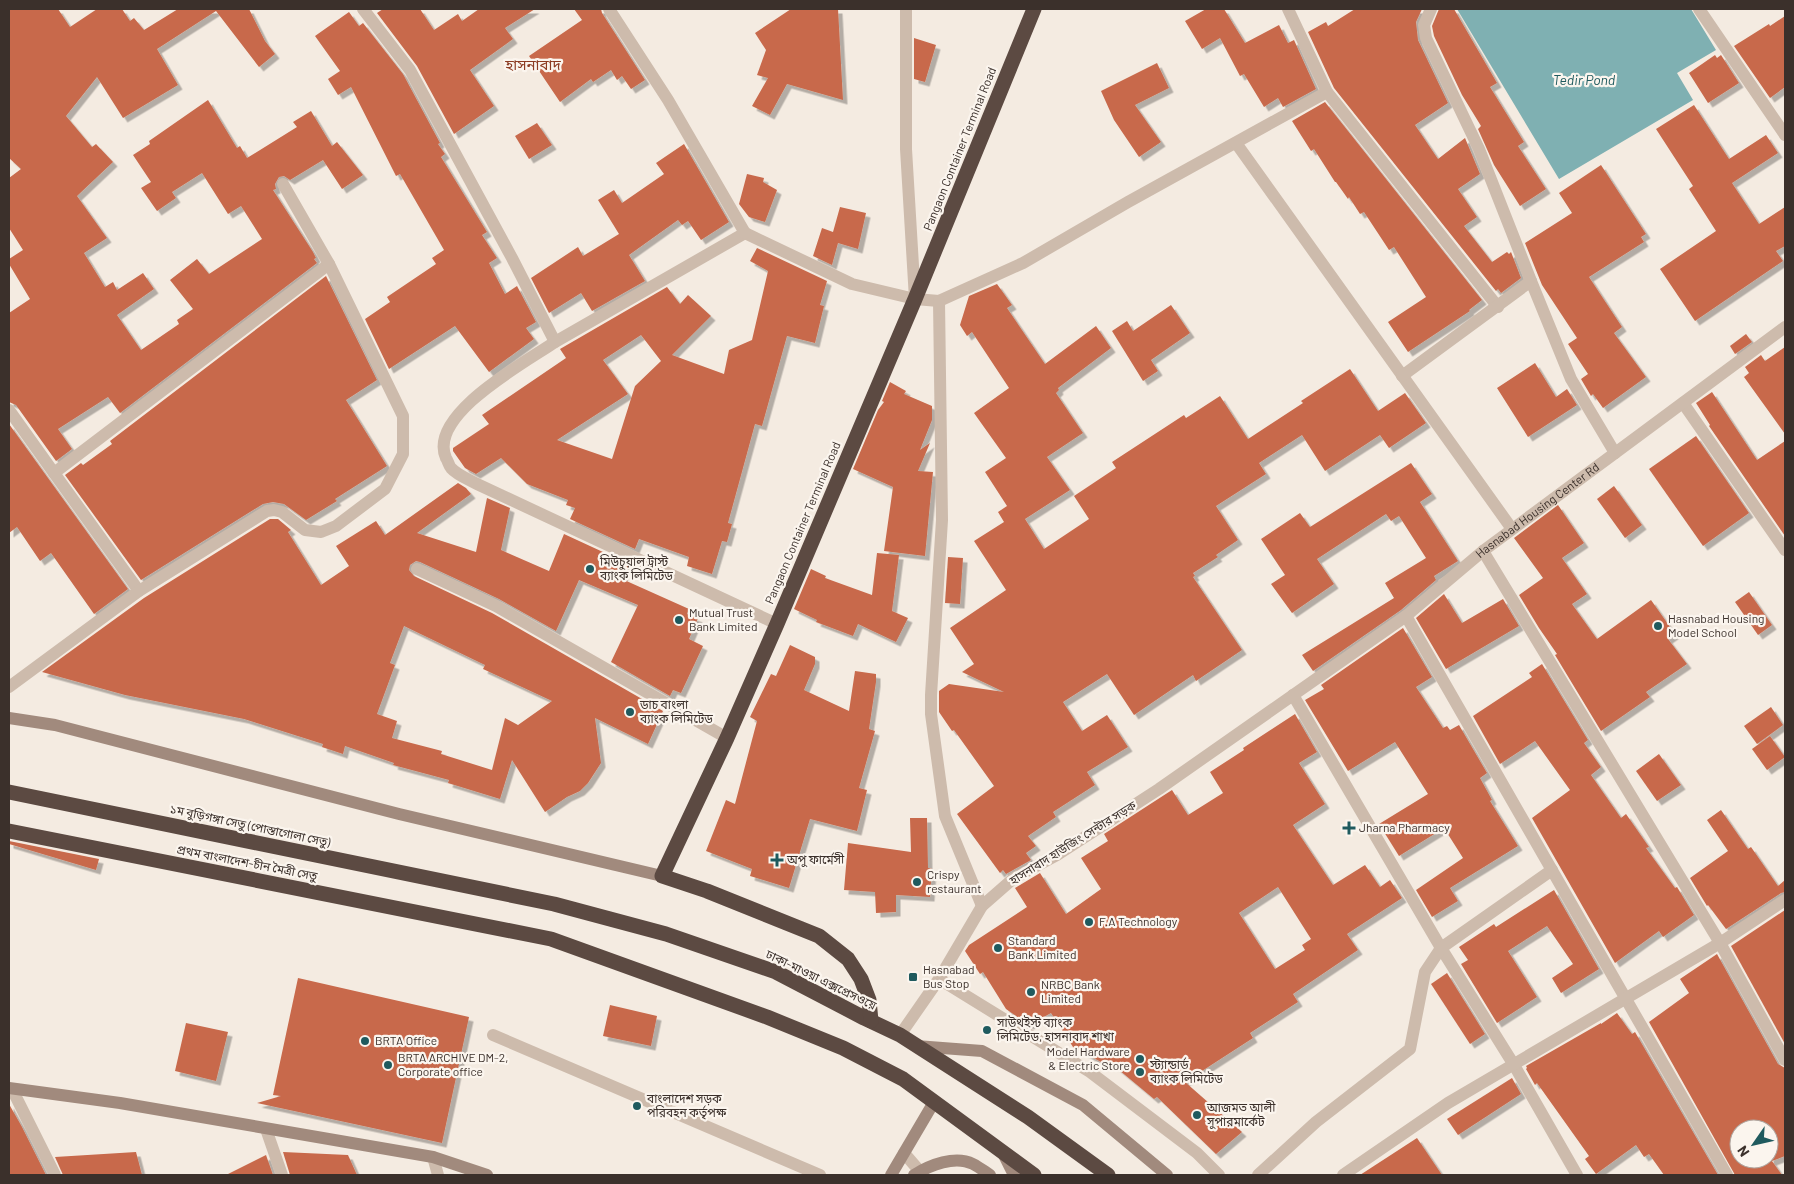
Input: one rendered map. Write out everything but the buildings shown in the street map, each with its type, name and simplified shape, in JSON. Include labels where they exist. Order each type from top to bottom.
[{"type":"highway","name":"Pangaon Container Terminal Road","points":[[662,876],[727,738],[777,624],[915,298],[1034,9]]},
{"type":"highway","name":"১ম বুড়িগঙ্গা সেতু (পোস্তাগোলা সেতু)","points":[[9,792],[486,890]]},
{"type":"highway","name":"প্রথম বাংলাদেশ-চীন মৈত্রী সেতু","points":[[9,831],[551,939],[767,1017],[843,1048],[903,1079],[934,1102]]},
{"type":"highway","points":[[662,876],[707,891],[818,936],[848,960],[861,979],[869,1000],[871,1021]]},
{"type":"highway","name":"ঢাকা-মাওয়া এক্সপ্রেসওয়ে","points":[[486,890],[554,904],[675,937],[776,972],[900,1035],[1028,1117],[1108,1175]]},
{"type":"highway","points":[[934,1102],[1001,1149],[1034,1175]]},
{"type":"main road","points":[[9,718],[55,725],[399,814],[662,876]]},
{"type":"main road","points":[[915,1046],[982,1051],[1084,1105],[1167,1175]]},
{"type":"main road","points":[[10,1088],[120,1104],[433,1157],[487,1175]]},
{"type":"main road","points":[[891,1175],[934,1102]]},
{"type":"main road","points":[[1001,1149],[1014,1175]]},
{"type":"main road","points":[[919,1174],[934,1165],[954,1160],[972,1163],[990,1175]]},
{"type":"street","points":[[363,9],[410,70],[512,258],[555,342]]},
{"type":"street","points":[[609,9],[668,100],[745,232],[852,284],[915,298],[939,301],[1024,263],[1128,202],[1327,92]]},
{"type":"street","points":[[906,9],[906,149],[915,298]]},
{"type":"street","points":[[1288,9],[1327,92],[1498,307]]},
{"type":"street","points":[[1432,9],[1424,25],[1426,38],[1479,148],[1571,379],[1615,453]]},
{"type":"street","points":[[1699,9],[1785,135]]},
{"type":"street","points":[[1236,143],[1512,529]]},
{"type":"street","points":[[9,687],[139,590],[267,511],[282,512],[305,530],[321,532],[336,526],[385,489],[402,454],[403,416],[328,264],[283,184]]},
{"type":"street","points":[[745,232],[555,342],[474,396],[455,417],[445,437],[444,452],[451,468],[477,484],[777,624]]},
{"type":"street","points":[[54,473],[328,264]]},
{"type":"street","points":[[1402,376],[1531,282]]},
{"type":"street","points":[[939,301],[942,520],[931,714],[945,816],[982,906]]},
{"type":"street","name":"Hasnabad Housing Center Rd","points":[[1293,695],[1406,616],[1483,551],[1785,327]]},
{"type":"street","points":[[1683,402],[1785,550]]},
{"type":"street","points":[[9,410],[139,590]]},
{"type":"street","points":[[1483,551],[1720,943],[1785,1060]]},
{"type":"street","points":[[417,569],[496,606],[727,738]]},
{"type":"street","points":[[1406,616],[1727,1175]]},
{"type":"street","points":[[1293,695],[1441,948],[1514,1065],[1578,1175]]},
{"type":"street","name":"হাসনাবাদ হাউজিং সেন্টার সড়ক","points":[[900,1035],[939,979],[982,906],[1014,878],[1057,854],[1151,794],[1293,695]]},
{"type":"street","points":[[1258,1175],[1316,1122],[1410,1049],[1425,972],[1441,948],[1552,870]]},
{"type":"street","points":[[1343,1175],[1448,1103],[1720,943],[1785,900]]},
{"type":"street","points":[[939,979],[1090,1072],[1197,1153],[1219,1175]]},
{"type":"street","points":[[493,1035],[820,1175]]},
{"type":"street","points":[[10,1088],[55,1175]]},
{"type":"street","points":[[266,1129],[282,1175]]},
{"type":"street","points":[[904,1153],[919,1174]]},
{"type":"street","points":[[433,1157],[438,1175]]},
{"type":"water","name":"Tedir Pond","points":[[1457,9],[1691,9],[1716,50],[1677,73],[1693,100],[1559,179]]},
{"type":"place","name":"মিউচুয়াল ট্রাস্ট ব্যাংক লিমিটেড","points":[[590,569]]},
{"type":"place","name":"Mutual Trust Bank Limited","points":[[679,620]]},
{"type":"place","name":"Hasnabad Housing Model School","points":[[1658,626]]},
{"type":"place","name":"ডাচ বাংলা ব্যাংক লিমিটেড","points":[[630,712]]},
{"type":"place","name":"Jharna Pharmacy","points":[[1349,828]]},
{"type":"place","name":"অপু ফার্মেসী","points":[[777,860]]},
{"type":"place","name":"Crispy restaurant","points":[[917,882]]},
{"type":"place","name":"F.A Technology","points":[[1089,922]]},
{"type":"place","name":"Standard Bank Limited","points":[[998,948]]},
{"type":"place","name":"Hasnabad Bus Stop","points":[[913,977]]},
{"type":"place","name":"NRBC Bank Limited","points":[[1031,992]]},
{"type":"place","name":"সাউথইস্ট ব্যাংক লিমিটেড, হাসনাবাদ শাখা","points":[[987,1030]]},
{"type":"place","name":"BRTA Office","points":[[365,1041]]},
{"type":"place","name":"Model Hardware & Electric Store","points":[[1140,1059]]},
{"type":"place","name":"BRTA ARCHIVE DM-2, Corporate office","points":[[388,1065]]},
{"type":"place","name":"স্ট্যান্ডার্ড ব্যাংক লিমিটেড","points":[[1140,1072]]},
{"type":"place","name":"বাংলাদেশ সড়ক পরিবহন কর্তৃপক্ষ","points":[[637,1106]]},
{"type":"place","name":"আজমত আলী সুপারমার্কেট","points":[[1197,1115]]},
{"type":"district","name":"হাসনাবাদ","points":[[533,65]]}]
